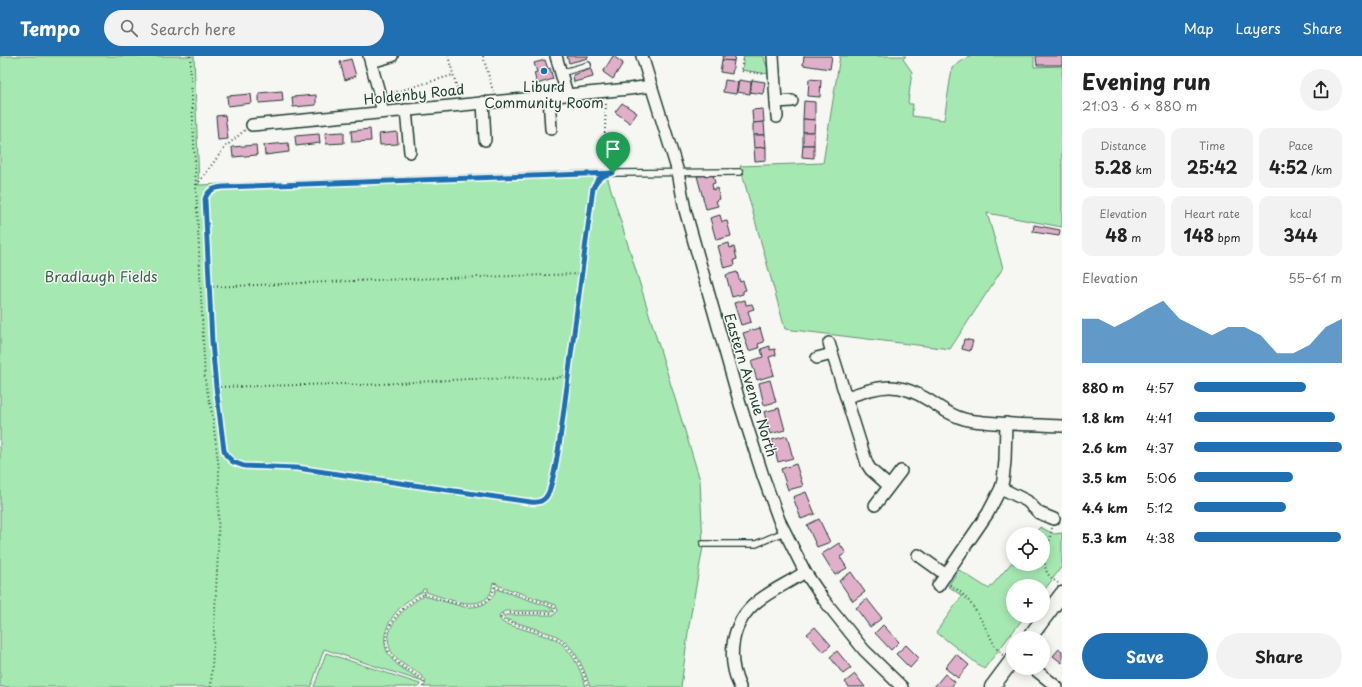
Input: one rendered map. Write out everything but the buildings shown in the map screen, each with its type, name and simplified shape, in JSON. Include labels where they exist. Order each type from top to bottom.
[{"type":"street","points":[[382,112],[380,96],[370,59],[392,56]]},
{"type":"street","points":[[556,56],[567,94]]},
{"type":"street","name":"Eastern Avenue North","points":[[642,56],[678,172],[685,210],[742,411],[768,492],[784,532],[805,572],[824,600],[856,640],[902,687]]},
{"type":"street","points":[[773,56],[776,117]]},
{"type":"street","name":"Holdenby Road","points":[[252,125],[567,94],[606,92],[651,86]]},
{"type":"street","points":[[549,96],[551,129]]},
{"type":"street","points":[[776,102],[792,101]]},
{"type":"street","points":[[483,102],[485,140]]},
{"type":"street","points":[[406,110],[410,152]]},
{"type":"street","points":[[817,358],[831,348],[867,464],[875,474],[889,486]]},
{"type":"street","points":[[847,397],[881,387],[895,386],[909,389],[958,417],[978,421],[1062,426]]},
{"type":"street","points":[[918,555],[942,581],[988,513],[1001,488],[1005,461],[1006,423]]},
{"type":"street","points":[[875,505],[901,472]]},
{"type":"street","points":[[1001,488],[1027,501],[1039,513],[1054,518]]},
{"type":"street","points":[[740,687],[734,670],[732,656],[733,640],[740,622],[750,607],[805,572]]},
{"type":"street","points":[[1033,631],[1060,588]]},
{"type":"street","points":[[992,687],[1006,662]]},
{"type":"street","points":[[1042,675],[1057,687]]},
{"type":"lane","points":[[561,73],[588,65]]},
{"type":"lane","points":[[613,173],[740,172]]},
{"type":"lane","points":[[703,544],[756,544],[784,532]]},
{"type":"path","points":[[190,56],[205,381],[212,413],[219,469],[218,553],[211,687]]},
{"type":"path","points":[[448,56],[462,104]]},
{"type":"path","points":[[483,56],[496,101]]},
{"type":"path","points":[[743,56],[741,71],[774,76]]},
{"type":"path","points":[[380,96],[453,75]]},
{"type":"path","points":[[604,157],[606,92]]},
{"type":"path","points":[[196,185],[225,147],[252,125]]},
{"type":"path","points":[[613,173],[607,174],[600,178],[595,183],[593,188],[570,374],[556,462],[548,492],[543,499],[534,502],[297,468],[251,466],[238,464],[229,459],[224,450],[212,342],[205,199],[210,190],[216,188],[613,173]]},
{"type":"path","points":[[209,287],[582,274]]},
{"type":"path","points":[[216,387],[342,384],[362,385],[468,379],[556,378],[570,374]]},
{"type":"path","points":[[1054,518],[1045,568],[1049,577],[1060,588]]},
{"type":"path","points":[[942,581],[960,590],[967,597],[997,650],[1006,657]]},
{"type":"path","points":[[423,687],[424,682],[422,679],[397,662],[388,650],[387,640],[389,629],[398,613],[415,598],[424,594],[464,605],[473,605],[488,600],[493,593],[495,582]]},
{"type":"path","points":[[495,586],[555,607],[555,612],[552,613],[506,613],[502,615],[501,618],[560,640],[576,658],[585,676],[588,687]]},
{"type":"path","points":[[424,594],[425,589]]},
{"type":"green space","name":"Bradlaugh Fields","points":[[0,56],[194,56],[199,185],[605,170],[700,480],[703,547],[689,625],[681,687],[590,687],[578,658],[562,639],[555,635],[505,619],[503,617],[506,615],[554,615],[558,611],[556,605],[497,585],[497,583],[493,582],[492,590],[485,600],[469,603],[460,602],[426,592],[426,589],[423,589],[422,592],[405,603],[397,611],[386,629],[386,649],[394,662],[423,682],[324,649],[311,687],[0,687]]},
{"type":"green space","points":[[744,56],[764,56],[769,74],[742,70]]},
{"type":"green space","points":[[840,56],[906,56],[903,59],[912,72],[908,102],[909,104],[913,104],[912,116],[944,120],[952,68],[969,56],[1034,56],[1034,67],[1062,66],[1062,227],[987,213],[1003,268],[950,349],[785,329],[740,166],[823,163]]},
{"type":"green space","points":[[1050,532],[1054,534],[1062,533],[1062,566],[1050,582],[1050,579],[1006,579],[1006,623],[1020,623],[1013,631],[1006,631],[1006,641],[984,669],[936,632],[962,596],[948,586],[959,570],[989,589],[1006,569],[1006,571],[1050,571]]},
{"type":"green space","points":[[496,589],[553,608],[553,611],[505,611],[500,614],[499,618],[503,623],[555,639],[561,643],[575,660],[586,687],[424,687],[426,682],[424,678],[400,662],[391,650],[388,641],[394,623],[407,607],[424,596],[464,607],[475,607],[488,602]]},
{"type":"green space","points":[[326,653],[420,684],[419,687],[314,687]]},
{"type":"place","name":"Liburd Community Room","points":[[544,71]]},
{"type":"route","points":[[613,173],[607,174],[597,180],[593,188],[570,374],[560,439],[548,494],[541,501],[531,502],[297,468],[277,466],[244,466],[233,462],[226,455],[224,450],[216,387],[212,342],[205,199],[210,190],[223,187],[613,173]]}]
